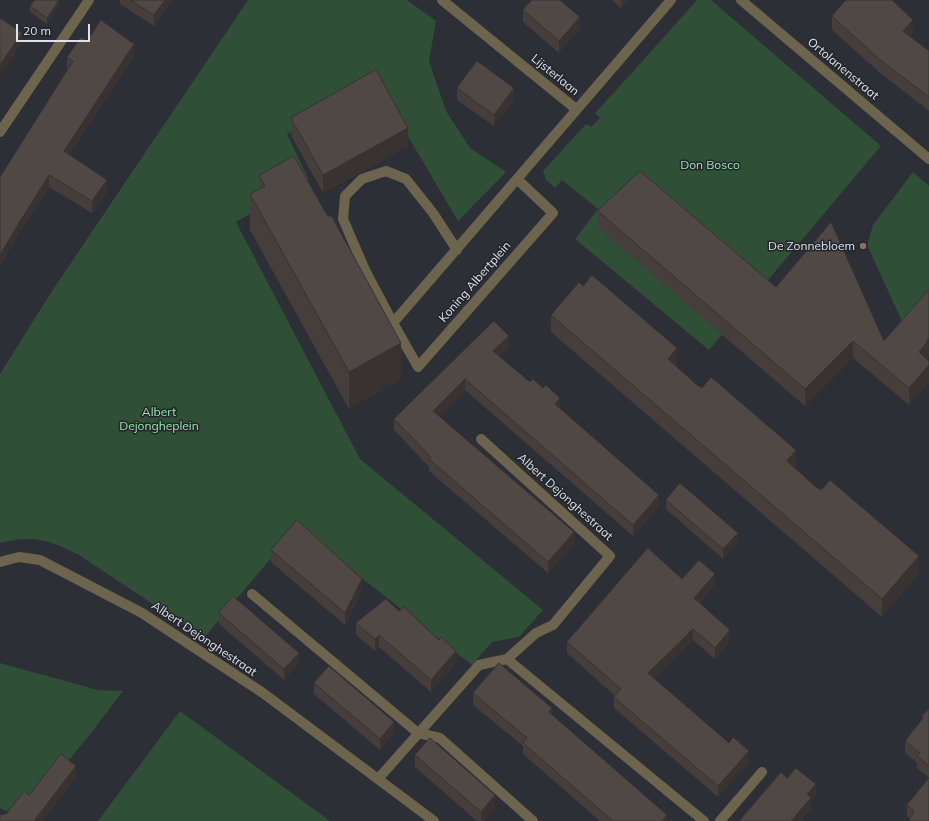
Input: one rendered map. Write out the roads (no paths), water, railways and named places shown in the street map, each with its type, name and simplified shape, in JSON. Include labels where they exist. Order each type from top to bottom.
[{"type":"street","points":[[0,132],[89,0]]},
{"type":"street","name":"Lijsterlaan","points":[[442,0],[576,109],[670,0]]},
{"type":"street","name":"Ortolanenstraat","points":[[741,0],[929,159]]},
{"type":"street","points":[[392,323],[457,250],[576,109]]},
{"type":"street","name":"Koning Albertplein","points":[[457,250],[433,213],[406,179],[386,172],[362,180],[345,196],[343,219],[365,270],[392,323],[418,367],[553,213],[516,179]]},
{"type":"street","name":"Albert Dejonghestraat","points":[[378,779],[479,665],[507,659],[536,633],[553,625],[610,556],[481,439]]},
{"type":"street","name":"Albert Dejonghestraat","points":[[0,562],[19,557],[40,560],[142,613],[263,693],[434,821]]},
{"type":"street","points":[[252,594],[418,733],[440,738],[533,821]]},
{"type":"street","points":[[507,659],[704,821]]},
{"type":"street","points":[[720,821],[762,772]]},
{"type":"place","name":"De Zonnebloem","points":[[863,246]]},
{"type":"park label","name":"Don Bosco","points":[[710,165]]},
{"type":"park label","name":"Albert Dejongheplein","points":[[159,419]]}]
